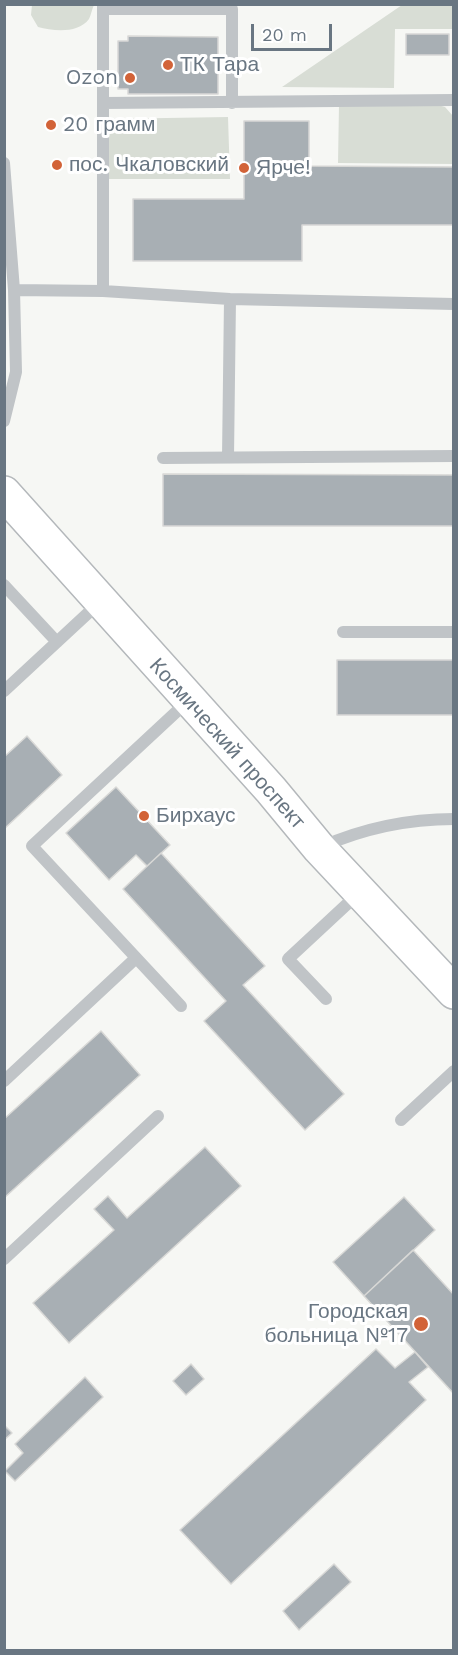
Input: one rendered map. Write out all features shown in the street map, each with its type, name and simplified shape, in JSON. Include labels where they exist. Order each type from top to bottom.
[{"type":"main road","name":"Космический проспект","points":[[4,493],[271,790],[320,848],[453,992]]},
{"type":"lane","points":[[103,291],[103,7],[232,9],[232,103]]},
{"type":"lane","points":[[103,103],[453,100]]},
{"type":"lane","points":[[4,163],[14,290],[16,372],[4,421]]},
{"type":"lane","points":[[14,290],[103,291],[230,299],[453,304]]},
{"type":"lane","points":[[228,457],[230,299]]},
{"type":"lane","points":[[163,458],[453,456]]},
{"type":"lane","points":[[4,585],[57,642]]},
{"type":"lane","points":[[4,691],[101,602]]},
{"type":"lane","points":[[343,632],[453,632]]},
{"type":"lane","points":[[181,1006],[32,846],[189,700]]},
{"type":"lane","points":[[320,848],[342,838],[374,829],[408,822],[453,819]]},
{"type":"lane","points":[[326,999],[288,959],[360,892]]},
{"type":"lane","points":[[4,1081],[136,958]]},
{"type":"lane","points":[[401,1120],[453,1071]]},
{"type":"lane","points":[[4,1259],[158,1116]]},
{"type":"shaded area","points":[[32,4],[94,5],[89,19],[84,24],[72,29],[51,30],[38,27],[31,15]]},
{"type":"shaded area","points":[[402,5],[453,5],[453,29],[395,29],[394,88],[282,87]]},
{"type":"shaded area","points":[[339,105],[438,105],[445,107],[453,116],[453,164],[338,163]]},
{"type":"shaded area","points":[[228,117],[230,179],[106,179],[105,119]]},
{"type":"building","points":[[406,34],[449,34],[449,55],[406,55]]},
{"type":"building","name":"ТК Тара","points":[[128,36],[218,37],[218,94],[128,94],[128,89],[118,89],[118,41],[128,41]]},
{"type":"building","points":[[244,121],[309,121],[309,166],[454,167],[454,225],[302,225],[302,261],[133,261],[133,199],[244,199]]},
{"type":"building","points":[[163,474],[454,475],[454,526],[163,526]]},
{"type":"building","points":[[337,660],[454,660],[454,715],[337,715]]},
{"type":"building","points":[[27,736],[62,775],[4,829],[4,757]]},
{"type":"building","points":[[116,787],[170,845],[147,866],[136,855],[109,880],[66,833]]},
{"type":"building","points":[[161,853],[265,966],[243,985],[344,1094],[305,1130],[204,1021],[226,1001],[123,889]]},
{"type":"building","points":[[101,1031],[140,1075],[4,1198],[4,1119]]},
{"type":"building","points":[[205,1147],[241,1186],[69,1343],[33,1303],[114,1230],[94,1209],[108,1196],[127,1218]]},
{"type":"building","points":[[404,1197],[435,1230],[364,1296],[333,1262]]},
{"type":"building","name":"Городская больница №17","points":[[413,1250],[454,1295],[454,1394],[364,1296]]},
{"type":"building","points":[[376,1349],[395,1368],[415,1352],[428,1367],[409,1382],[426,1400],[231,1584],[180,1530]]},
{"type":"building","points":[[191,1364],[204,1379],[186,1395],[173,1381]]},
{"type":"building","points":[[85,1377],[103,1397],[15,1481],[5,1471],[23,1453],[15,1444]]},
{"type":"building","points":[[4,1425],[12,1433],[4,1440]]},
{"type":"building","points":[[334,1564],[351,1582],[299,1630],[283,1611]]},
{"type":"place","name":"ТК Тара","points":[[168,65]]},
{"type":"place","name":"Ozon","points":[[130,78]]},
{"type":"place","name":"20 грамм","points":[[51,125]]},
{"type":"place","name":"пос. Чкаловский","points":[[57,165]]},
{"type":"place","name":"Ярче!","points":[[244,168]]},
{"type":"place","name":"Бирхаус","points":[[144,816]]},
{"type":"place","name":"Городская больница №17","points":[[421,1324]]}]
